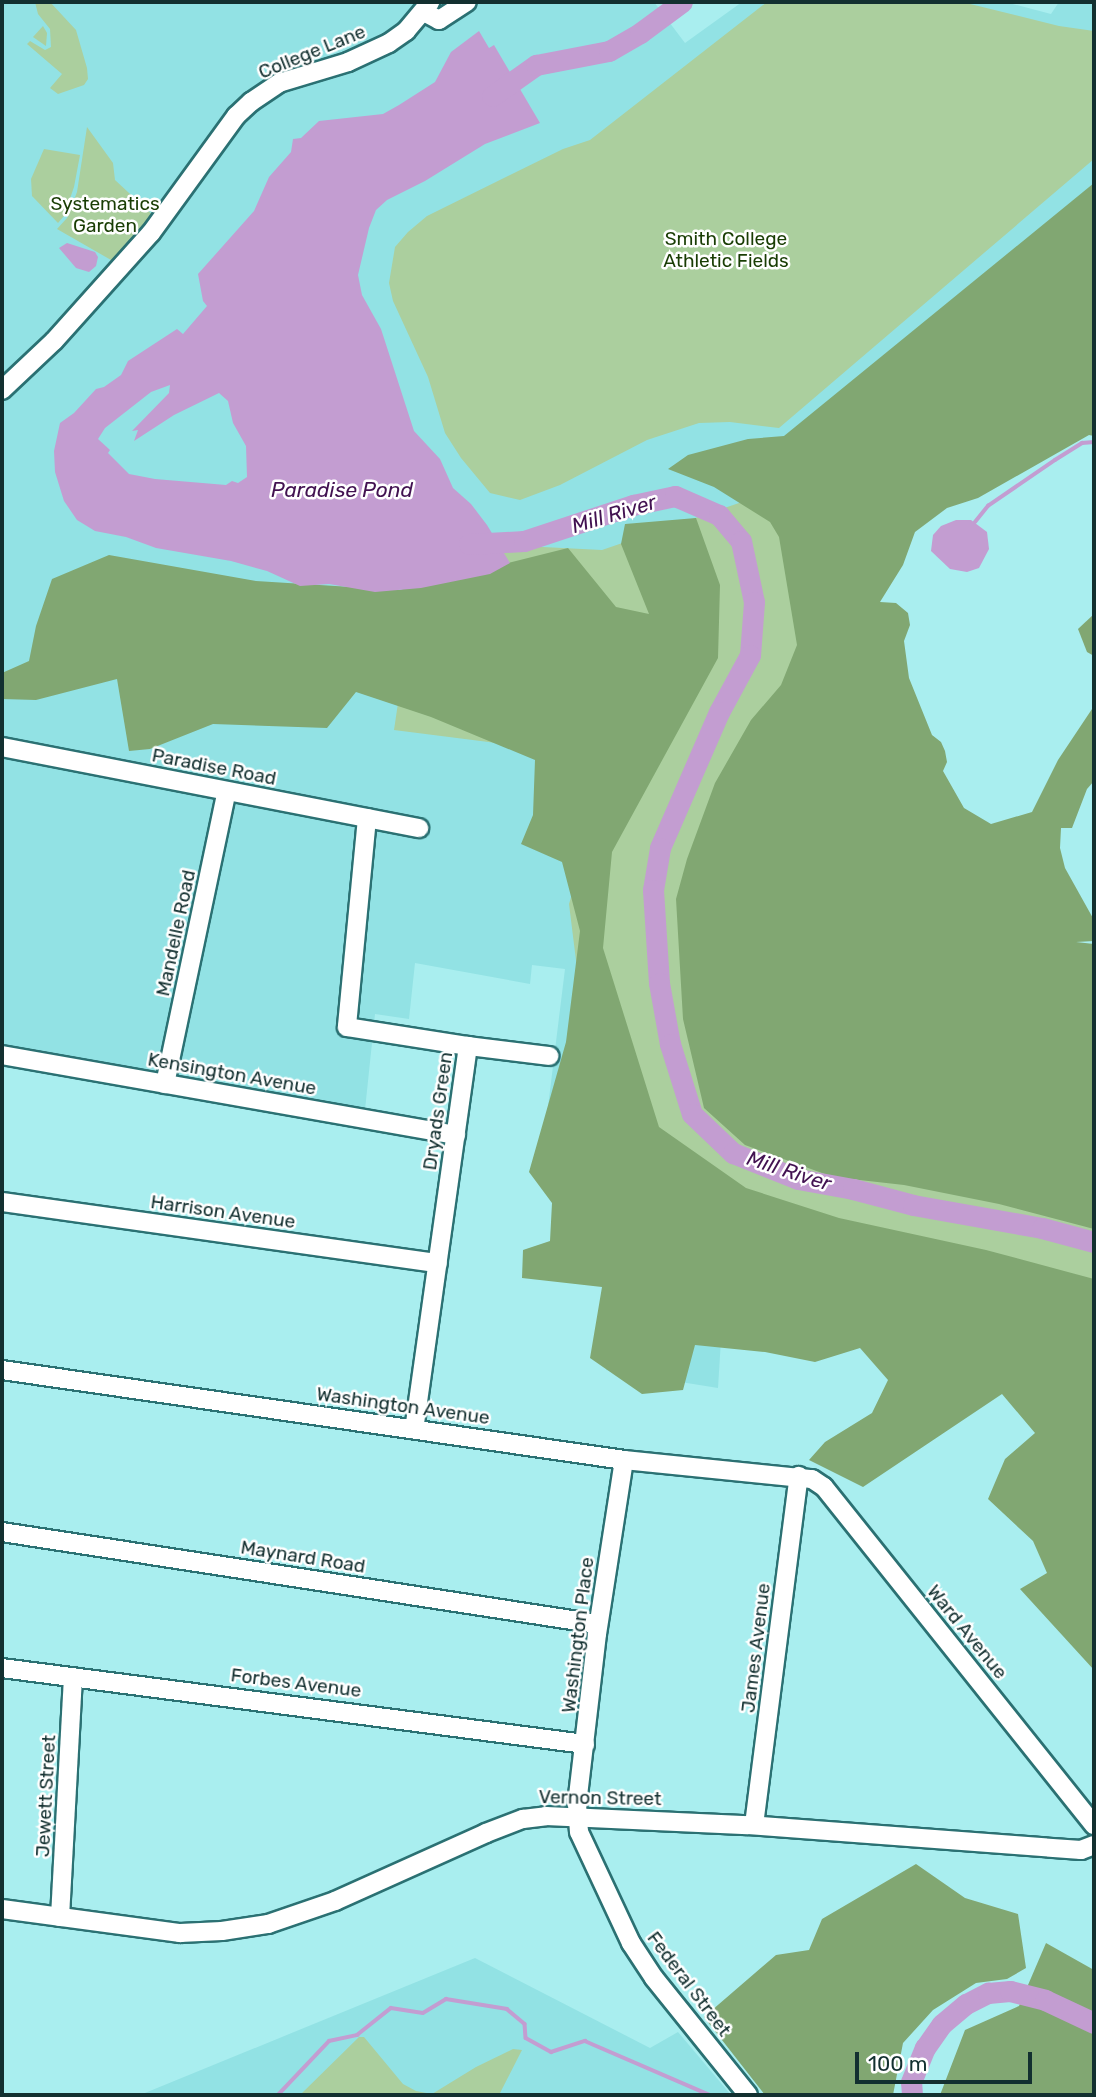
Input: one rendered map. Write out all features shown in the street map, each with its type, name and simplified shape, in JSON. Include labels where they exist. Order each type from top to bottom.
[{"type":"street","points":[[427,7],[439,20],[467,2]]},
{"type":"street","name":"College Lane","points":[[2,390],[54,341],[151,233],[236,116],[251,102],[279,83],[381,47],[401,36],[427,7]]},
{"type":"street","name":"Paradise Road","points":[[2,747],[419,828]]},
{"type":"street","name":"Mandelle Road","points":[[165,1084],[227,791]]},
{"type":"street","name":"Dryads Green","points":[[367,818],[347,1027],[468,1046],[414,1429]]},
{"type":"street","points":[[468,1046],[549,1056]]},
{"type":"street","name":"Kensington Avenue","points":[[2,1055],[456,1135]]},
{"type":"street","name":"Harrison Avenue","points":[[2,1202],[438,1263]]},
{"type":"street","name":"Washington Avenue","points":[[2,1370],[624,1460],[799,1476]]},
{"type":"street","name":"Washington Place","points":[[577,1815],[598,1624],[624,1460]]},
{"type":"street","name":"Ward Avenue","points":[[799,1476],[824,1487],[1094,1825]]},
{"type":"street","name":"James Avenue","points":[[754,1825],[799,1476]]},
{"type":"street","name":"Maynard Road","points":[[2,1532],[598,1624]]},
{"type":"street","name":"Forbes Avenue","points":[[2,1668],[585,1744]]},
{"type":"street","name":"Jewett Street","points":[[60,1917],[73,1677]]},
{"type":"street","name":"Vernon Street","points":[[2,1909],[180,1933],[222,1931],[268,1924],[335,1901],[523,1819],[577,1815],[754,1825],[1081,1850],[1094,1845]]},
{"type":"street","name":"Federal Street","points":[[577,1815],[579,1832],[631,1943],[654,1978],[747,2095]]},
{"type":"shaded area","points":[[2,2],[654,2],[685,43],[742,2],[1005,2],[1051,14],[1059,2],[1094,2],[1094,370],[797,635],[728,1227],[718,1388],[606,1370],[617,1275],[576,1136],[545,1131],[565,969],[532,965],[530,984],[415,963],[409,1019],[375,1014],[365,1110],[2,1046]]},
{"type":"shaded area","points":[[475,1958],[650,2048],[678,2032],[731,2095],[140,2095]]},
{"type":"green space","points":[[35,2],[50,2],[76,30],[87,68],[88,79],[84,85],[58,94],[50,88],[62,74],[27,44],[30,41],[45,50],[51,47],[50,29],[38,14]]},
{"type":"green space","name":"Smith College Athletic Fields","points":[[767,2],[962,2],[1059,26],[1094,31],[1094,159],[779,428],[730,422],[699,423],[647,440],[560,485],[520,500],[490,493],[461,458],[445,433],[428,377],[393,301],[389,283],[395,247],[427,216],[563,149],[590,140]]},
{"type":"green space","points":[[43,26],[47,33],[46,46],[33,37]]},
{"type":"green space","name":"Systematics Garden","points":[[87,127],[113,163],[115,180],[155,217],[91,292],[87,289],[111,260],[57,229],[67,218],[77,192]]},
{"type":"green space","points":[[44,149],[80,155],[74,187],[64,216],[58,223],[32,196],[31,179]]},
{"type":"green space","points":[[1094,183],[1094,436],[1089,435],[978,498],[947,508],[915,532],[903,565],[880,602],[896,603],[908,613],[910,625],[904,641],[909,678],[932,735],[941,742],[945,751],[947,762],[943,771],[964,808],[991,824],[1032,812],[1058,760],[1094,706],[1094,781],[1087,789],[1072,828],[1061,828],[1060,848],[1065,868],[1094,920],[1094,941],[1076,942],[1094,944],[1094,1229],[999,1204],[904,1185],[833,1177],[745,1145],[704,1108],[683,1019],[676,899],[687,859],[715,783],[751,720],[781,685],[797,645],[779,537],[770,522],[714,487],[668,469],[688,455],[748,439],[784,436]]},
{"type":"green space","points":[[785,460],[875,768],[1094,1163],[1094,1327],[737,1234],[590,1073],[569,904],[613,758],[394,730],[422,541],[602,550],[739,503]]},
{"type":"green space","points":[[696,518],[720,585],[718,658],[612,852],[603,948],[659,1127],[746,1188],[839,1218],[986,1250],[1094,1279],[1094,1670],[1020,1589],[1047,1573],[1033,1541],[988,1499],[1005,1459],[1035,1433],[1002,1394],[863,1487],[809,1460],[825,1442],[872,1413],[888,1380],[860,1348],[815,1362],[765,1352],[695,1345],[683,1390],[642,1394],[590,1358],[602,1287],[522,1278],[523,1250],[550,1241],[552,1203],[529,1172],[566,1042],[580,931],[562,862],[521,844],[533,815],[535,760],[431,717],[356,692],[327,728],[213,724],[150,749],[129,751],[117,679],[36,700],[2,699],[2,673],[29,661],[36,626],[52,579],[109,555],[256,581],[399,590],[568,548],[616,607],[649,614],[621,544],[625,524]]},
{"type":"green space","points":[[1094,614],[1094,656],[1087,652],[1078,629]]},
{"type":"green space","points":[[916,1864],[965,1898],[1018,1914],[1026,1968],[1007,1979],[976,1983],[933,2010],[903,2043],[893,2095],[765,2095],[704,2017],[776,1955],[809,1950],[822,1919]]},
{"type":"green space","points":[[1046,1943],[1094,1970],[1094,2095],[940,2095],[965,2030],[1019,2006]]},
{"type":"green space","points":[[359,2037],[364,2037],[403,2084],[416,2091],[432,2094],[476,2067],[513,2049],[522,2050],[499,2095],[300,2095]]},
{"type":"water","name":"Paradise Pond","points":[[479,31],[489,48],[494,45],[540,123],[485,144],[425,181],[387,200],[376,210],[369,228],[358,275],[362,295],[381,329],[414,431],[440,459],[453,488],[471,504],[487,525],[510,563],[490,574],[421,588],[375,592],[329,584],[300,586],[267,571],[231,561],[156,548],[126,537],[95,531],[77,520],[64,501],[55,472],[54,451],[60,423],[74,413],[96,389],[104,387],[121,375],[128,361],[177,329],[183,334],[207,306],[203,301],[198,274],[254,211],[269,177],[291,152],[293,139],[301,138],[319,121],[383,114],[435,82],[451,52]],"holes":[[[170,385],[169,393],[132,431],[138,430],[134,441],[174,415],[219,393],[228,401],[233,423],[246,446],[247,477],[238,483],[232,481],[226,485],[155,479],[129,474],[108,453],[110,450],[98,439],[105,428],[151,392]]]},
{"type":"water","points":[[67,243],[95,252],[98,257],[96,266],[89,272],[76,268],[59,248]]},
{"type":"water","points":[[956,520],[971,520],[987,532],[989,549],[979,568],[967,572],[950,569],[931,551],[933,535],[941,526]]},
{"type":"waterway","name":"Mill River","points":[[492,96],[536,65],[609,51],[640,33],[682,2]]},
{"type":"waterway","points":[[975,522],[988,506],[1055,460],[1082,443],[1094,442]]},
{"type":"waterway","name":"Mill River","points":[[469,544],[524,541],[633,505],[675,496],[719,515],[741,541],[754,602],[750,655],[719,712],[660,848],[653,890],[659,983],[670,1044],[692,1114],[733,1153],[798,1179],[853,1189],[913,1205],[1042,1228],[1094,1242]]},
{"type":"waterway","name":"Mill River","points":[[912,2095],[911,2082],[925,2048],[942,2024],[966,2004],[988,1993],[1010,1991],[1045,2000],[1094,2023]]},
{"type":"waterway","points":[[278,2095],[329,2041],[357,2035],[391,2008],[423,2013],[446,1999],[507,2009],[525,2024],[526,2038],[551,2052],[585,2041],[710,2095]]}]
